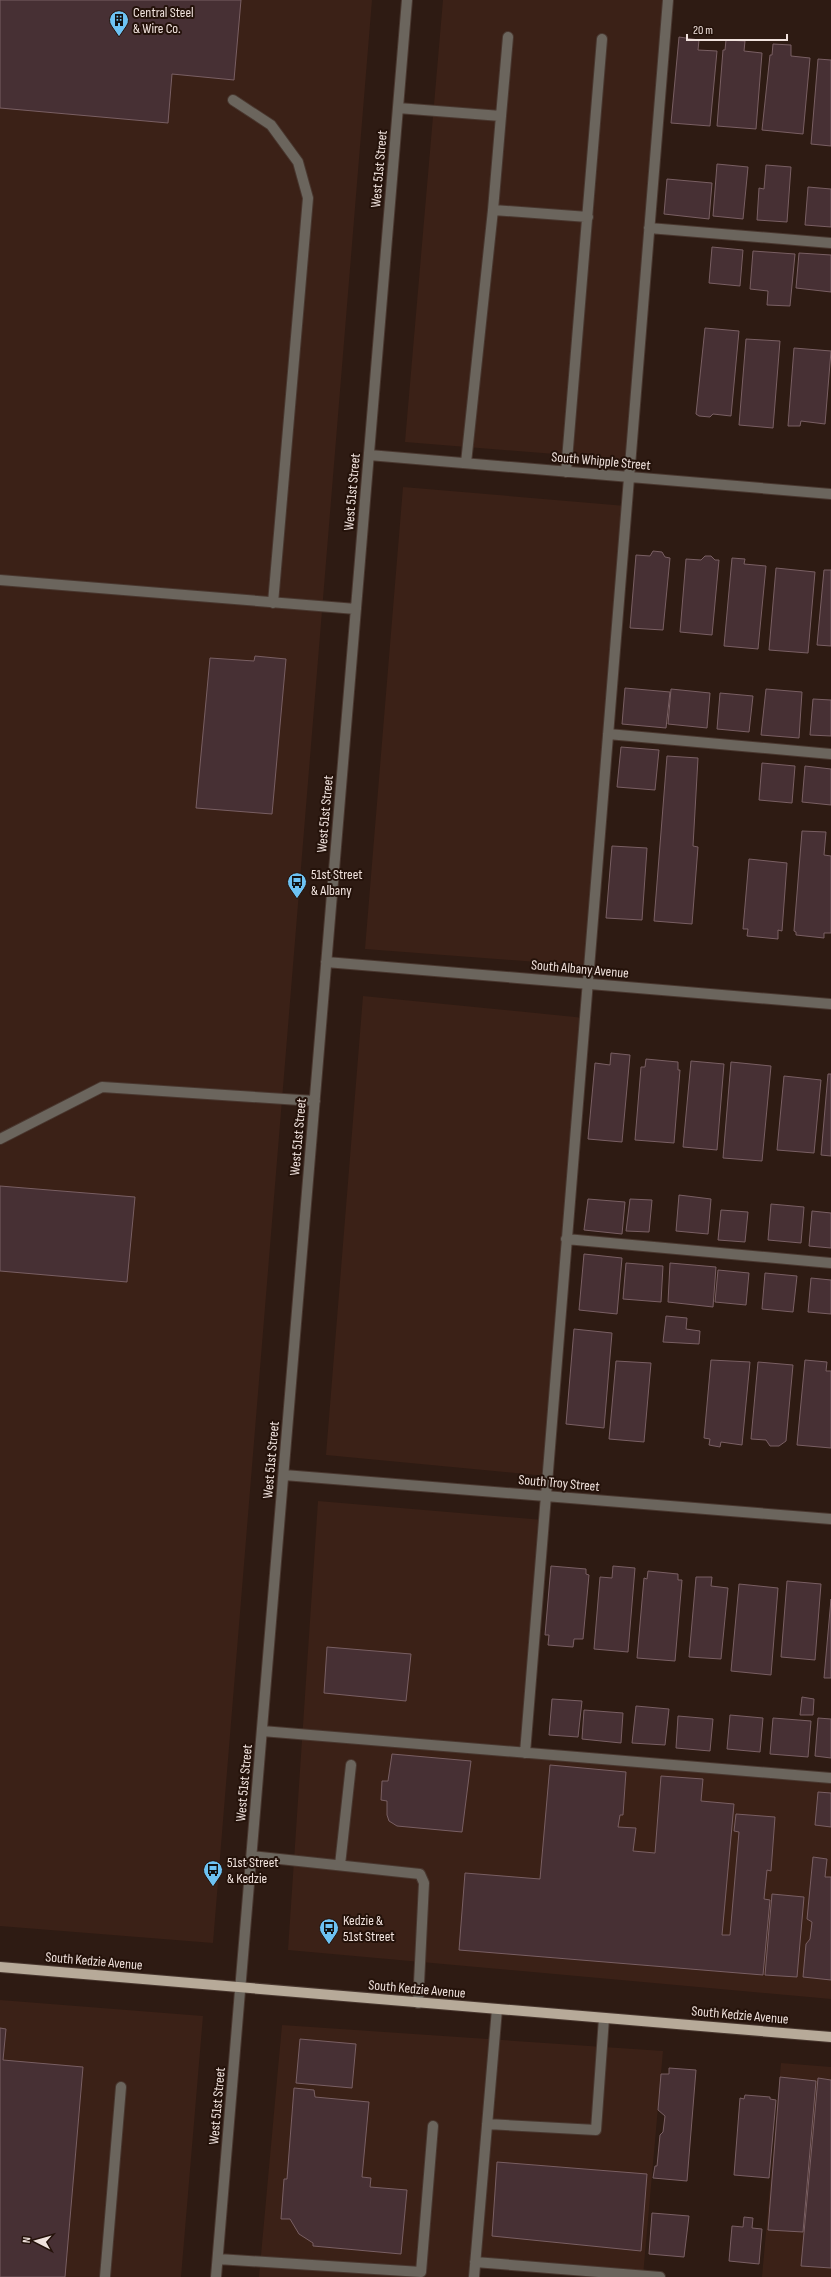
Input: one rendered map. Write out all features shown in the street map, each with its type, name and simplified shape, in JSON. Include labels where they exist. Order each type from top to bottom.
[{"type":"main road","name":"South Kedzie Avenue","points":[[0,1967],[831,2037]]},
{"type":"street","name":"West 51st Street","points":[[216,2277],[407,0]]},
{"type":"street","points":[[525,1752],[668,0]]},
{"type":"street","points":[[466,463],[493,210],[508,36]]},
{"type":"street","points":[[566,472],[602,39]]},
{"type":"street","points":[[233,100],[271,125],[298,162],[308,198],[273,603]]},
{"type":"street","points":[[398,108],[501,116]]},
{"type":"street","points":[[493,210],[588,217]]},
{"type":"street","points":[[649,228],[831,243]]},
{"type":"street","name":"South Whipple Street","points":[[369,455],[831,494]]},
{"type":"street","points":[[0,580],[356,609]]},
{"type":"street","points":[[608,734],[831,754]]},
{"type":"street","name":"South Albany Avenue","points":[[326,962],[831,1004]]},
{"type":"street","points":[[0,1139],[102,1087],[315,1101]]},
{"type":"street","points":[[566,1240],[831,1263]]},
{"type":"street","name":"South Troy Street","points":[[284,1475],[831,1520]]},
{"type":"street","points":[[262,1731],[831,1778]]},
{"type":"street","points":[[340,1865],[351,1765]]},
{"type":"street","points":[[252,1856],[420,1874],[424,1882],[418,2003]]},
{"type":"street","points":[[474,2277],[497,2009]]},
{"type":"street","points":[[487,2124],[596,2130],[604,2018]]},
{"type":"street","points":[[105,2277],[121,2087]]},
{"type":"street","points":[[218,2260],[421,2272],[433,2126]]},
{"type":"street","points":[[475,2262],[660,2277]]},
{"type":"shaded area","points":[[0,0],[372,0],[213,1943],[0,1926]]},
{"type":"shaded area","points":[[443,0],[668,0],[630,460],[405,442]]},
{"type":"shaded area","points":[[403,487],[626,506],[589,966],[365,949]]},
{"type":"shaded area","points":[[363,996],[585,1018],[547,1476],[326,1455]]},
{"type":"shaded area","points":[[318,1501],[544,1520],[525,1753],[831,1778],[831,1999],[288,1950]]},
{"type":"shaded area","points":[[0,2000],[203,2016],[181,2277],[0,2277]]},
{"type":"shaded area","points":[[282,2025],[663,2051],[643,2276],[476,2262],[474,2277],[259,2277]]},
{"type":"shaded area","points":[[781,2063],[831,2067],[831,2277],[762,2277]]},
{"type":"building","name":"Central Steel & Wire Co.","points":[[0,0],[241,0],[234,80],[172,74],[168,123],[0,108]]},
{"type":"building","points":[[679,37],[699,40],[698,50],[717,51],[710,126],[671,123]]},
{"type":"building","points":[[726,40],[745,41],[744,51],[762,53],[756,129],[717,126],[723,50],[725,50]]},
{"type":"building","points":[[773,44],[791,45],[791,56],[810,58],[803,134],[762,130],[770,55],[772,55]]},
{"type":"building","points":[[818,59],[831,60],[831,146],[811,144]]},
{"type":"building","points":[[717,164],[748,167],[743,219],[713,216]]},
{"type":"building","points":[[766,165],[791,167],[787,222],[757,220],[759,188],[764,189]]},
{"type":"building","points":[[667,179],[712,183],[709,219],[664,214]]},
{"type":"building","points":[[808,187],[831,189],[831,227],[805,225]]},
{"type":"building","points":[[712,247],[743,250],[740,286],[709,283]]},
{"type":"building","points":[[753,251],[795,254],[790,306],[767,305],[768,291],[750,289]]},
{"type":"building","points":[[799,253],[831,255],[831,292],[796,288]]},
{"type":"building","points":[[705,328],[739,331],[731,416],[713,414],[710,417],[699,416],[696,414]]},
{"type":"building","points":[[746,339],[780,341],[773,428],[739,425]]},
{"type":"building","points":[[794,348],[831,351],[825,424],[801,421],[800,426],[788,426]]},
{"type":"building","points":[[653,551],[662,552],[665,557],[670,558],[663,630],[630,628],[636,555],[650,556]]},
{"type":"building","points":[[705,556],[711,556],[715,560],[719,560],[712,635],[680,632],[686,559],[701,560]]},
{"type":"building","points":[[732,558],[745,559],[744,564],[766,566],[758,649],[724,646]]},
{"type":"building","points":[[776,568],[815,572],[808,653],[769,650]]},
{"type":"building","points":[[824,570],[831,570],[831,646],[817,645]]},
{"type":"building","points":[[255,656],[286,659],[272,814],[196,808],[210,658],[254,661]]},
{"type":"building","points":[[625,688],[670,692],[666,728],[622,724]]},
{"type":"building","points":[[671,689],[710,693],[707,728],[668,724]]},
{"type":"building","points":[[766,689],[802,692],[799,738],[761,735]]},
{"type":"building","points":[[720,693],[753,696],[749,732],[717,729]]},
{"type":"building","points":[[813,699],[831,700],[831,736],[810,735]]},
{"type":"building","points":[[621,747],[659,750],[655,790],[617,787]]},
{"type":"building","points":[[667,756],[698,758],[693,846],[698,847],[692,924],[654,921]]},
{"type":"building","points":[[762,763],[795,766],[792,803],[759,800]]},
{"type":"building","points":[[805,766],[831,769],[831,805],[802,802]]},
{"type":"building","points":[[802,831],[826,832],[824,855],[831,856],[831,933],[824,933],[824,938],[796,935],[796,932],[794,931]]},
{"type":"building","points":[[612,846],[647,848],[642,920],[606,918]]},
{"type":"building","points":[[749,859],[787,863],[782,931],[778,930],[778,939],[747,936],[748,929],[743,929]]},
{"type":"building","points":[[611,1053],[630,1055],[622,1142],[588,1139],[595,1063],[610,1065]]},
{"type":"building","points":[[646,1059],[678,1062],[678,1070],[680,1070],[674,1143],[635,1140],[641,1067],[645,1067]]},
{"type":"building","points":[[691,1061],[724,1064],[717,1150],[683,1147]]},
{"type":"building","points":[[731,1062],[771,1066],[762,1161],[723,1158]]},
{"type":"building","points":[[828,1074],[831,1074],[831,1156],[821,1155]]},
{"type":"building","points":[[784,1076],[821,1080],[814,1153],[777,1150]]},
{"type":"building","points":[[0,1186],[135,1197],[127,1282],[0,1271]]},
{"type":"building","points":[[679,1195],[711,1199],[708,1234],[676,1231]]},
{"type":"building","points":[[588,1199],[625,1202],[622,1234],[584,1230]]},
{"type":"building","points":[[630,1199],[652,1200],[649,1232],[626,1231]]},
{"type":"building","points":[[771,1204],[804,1207],[801,1243],[768,1240]]},
{"type":"building","points":[[721,1210],[748,1212],[745,1242],[718,1240]]},
{"type":"building","points":[[812,1211],[831,1213],[831,1248],[809,1246]]},
{"type":"building","points":[[584,1254],[622,1258],[617,1314],[579,1310]]},
{"type":"building","points":[[626,1263],[663,1266],[661,1302],[623,1299]]},
{"type":"building","points":[[670,1263],[716,1267],[713,1307],[668,1302]]},
{"type":"building","points":[[718,1270],[749,1273],[746,1305],[715,1302]]},
{"type":"building","points":[[765,1273],[797,1276],[793,1312],[762,1309]]},
{"type":"building","points":[[811,1278],[831,1280],[831,1314],[808,1312]]},
{"type":"building","points":[[666,1316],[687,1318],[686,1329],[700,1331],[699,1344],[663,1342]]},
{"type":"building","points":[[574,1329],[612,1333],[604,1428],[566,1424]]},
{"type":"building","points":[[711,1360],[750,1362],[742,1445],[721,1442],[720,1447],[709,1445],[710,1439],[704,1438]]},
{"type":"building","points":[[805,1360],[827,1362],[826,1371],[831,1371],[831,1448],[797,1445]]},
{"type":"building","points":[[616,1361],[651,1363],[644,1442],[609,1439]]},
{"type":"building","points":[[758,1362],[793,1365],[786,1441],[779,1446],[770,1446],[766,1440],[751,1439]]},
{"type":"building","points":[[551,1566],[586,1569],[586,1574],[589,1575],[583,1639],[574,1639],[573,1647],[548,1645],[549,1635],[545,1635]]},
{"type":"building","points":[[613,1566],[635,1568],[628,1652],[594,1649],[600,1577],[612,1578]]},
{"type":"building","points":[[648,1571],[678,1574],[678,1580],[682,1580],[675,1661],[637,1658],[644,1578],[647,1579]]},
{"type":"building","points":[[696,1577],[712,1577],[711,1586],[728,1588],[721,1659],[689,1657]]},
{"type":"building","points":[[787,1581],[821,1584],[815,1660],[781,1657]]},
{"type":"building","points":[[739,1584],[778,1588],[771,1675],[731,1671]]},
{"type":"building","points":[[831,1599],[831,1678],[824,1678]]},
{"type":"building","points":[[327,1647],[411,1654],[406,1701],[324,1693]]},
{"type":"building","points":[[802,1697],[814,1699],[813,1715],[800,1715]]},
{"type":"building","points":[[552,1699],[582,1701],[578,1737],[549,1735]]},
{"type":"building","points":[[636,1706],[669,1709],[665,1745],[632,1743]]},
{"type":"building","points":[[584,1710],[623,1713],[621,1743],[582,1739]]},
{"type":"building","points":[[730,1715],[763,1718],[760,1752],[727,1749]]},
{"type":"building","points":[[678,1716],[713,1719],[710,1751],[676,1748]]},
{"type":"building","points":[[773,1718],[811,1721],[808,1757],[770,1754]]},
{"type":"building","points":[[818,1718],[831,1719],[831,1758],[815,1756]]},
{"type":"building","points":[[392,1754],[471,1761],[462,1832],[397,1826],[389,1821],[387,1815],[387,1801],[381,1800],[382,1781],[388,1781]]},
{"type":"building","points":[[550,1765],[626,1772],[623,1815],[620,1815],[618,1827],[636,1828],[633,1851],[655,1853],[661,1776],[703,1779],[701,1801],[734,1804],[722,1935],[730,1935],[739,1832],[734,1831],[736,1814],[775,1817],[771,1871],[767,1870],[764,1899],[770,1900],[763,1975],[459,1950],[465,1873],[540,1879]]},
{"type":"building","points":[[818,1792],[831,1793],[831,1827],[815,1825]]},
{"type":"building","points":[[813,1857],[827,1859],[825,1877],[831,1877],[831,1980],[803,1977],[806,1944],[810,1939],[812,1922],[807,1919]]},
{"type":"building","points":[[772,1894],[804,1897],[797,1977],[765,1975]]},
{"type":"building","points":[[0,2028],[6,2029],[3,2060],[83,2067],[65,2277],[0,2277]]},
{"type":"building","points":[[300,2039],[356,2044],[352,2088],[296,2083]]},
{"type":"building","points":[[669,2068],[696,2070],[687,2181],[653,2178],[655,2166],[657,2166],[660,2135],[663,2132],[665,2116],[658,2110],[661,2074],[669,2074]]},
{"type":"building","points":[[780,2077],[816,2081],[803,2232],[768,2230]]},
{"type":"building","points":[[818,2078],[831,2080],[831,2268],[801,2266]]},
{"type":"building","points":[[294,2088],[314,2090],[315,2097],[369,2102],[362,2177],[371,2178],[370,2187],[407,2190],[401,2254],[313,2246],[313,2243],[299,2234],[290,2219],[281,2219],[284,2179],[287,2179]]},
{"type":"building","points":[[745,2095],[770,2097],[770,2099],[776,2100],[769,2178],[734,2175],[740,2098],[744,2099]]},
{"type":"building","points":[[497,2162],[647,2174],[641,2251],[492,2236]]},
{"type":"building","points":[[652,2213],[689,2216],[684,2257],[649,2254]]},
{"type":"building","points":[[744,2217],[753,2218],[752,2228],[762,2229],[759,2264],[729,2261],[732,2226],[743,2227]]},
{"type":"place","name":"Central Steel & Wire Co.","points":[[119,37]]},
{"type":"place","name":"51st Street & Albany","points":[[297,899]]},
{"type":"place","name":"51st Street & Kedzie","points":[[213,1887]]},
{"type":"place","name":"Kedzie & 51st Street","points":[[329,1945]]}]
